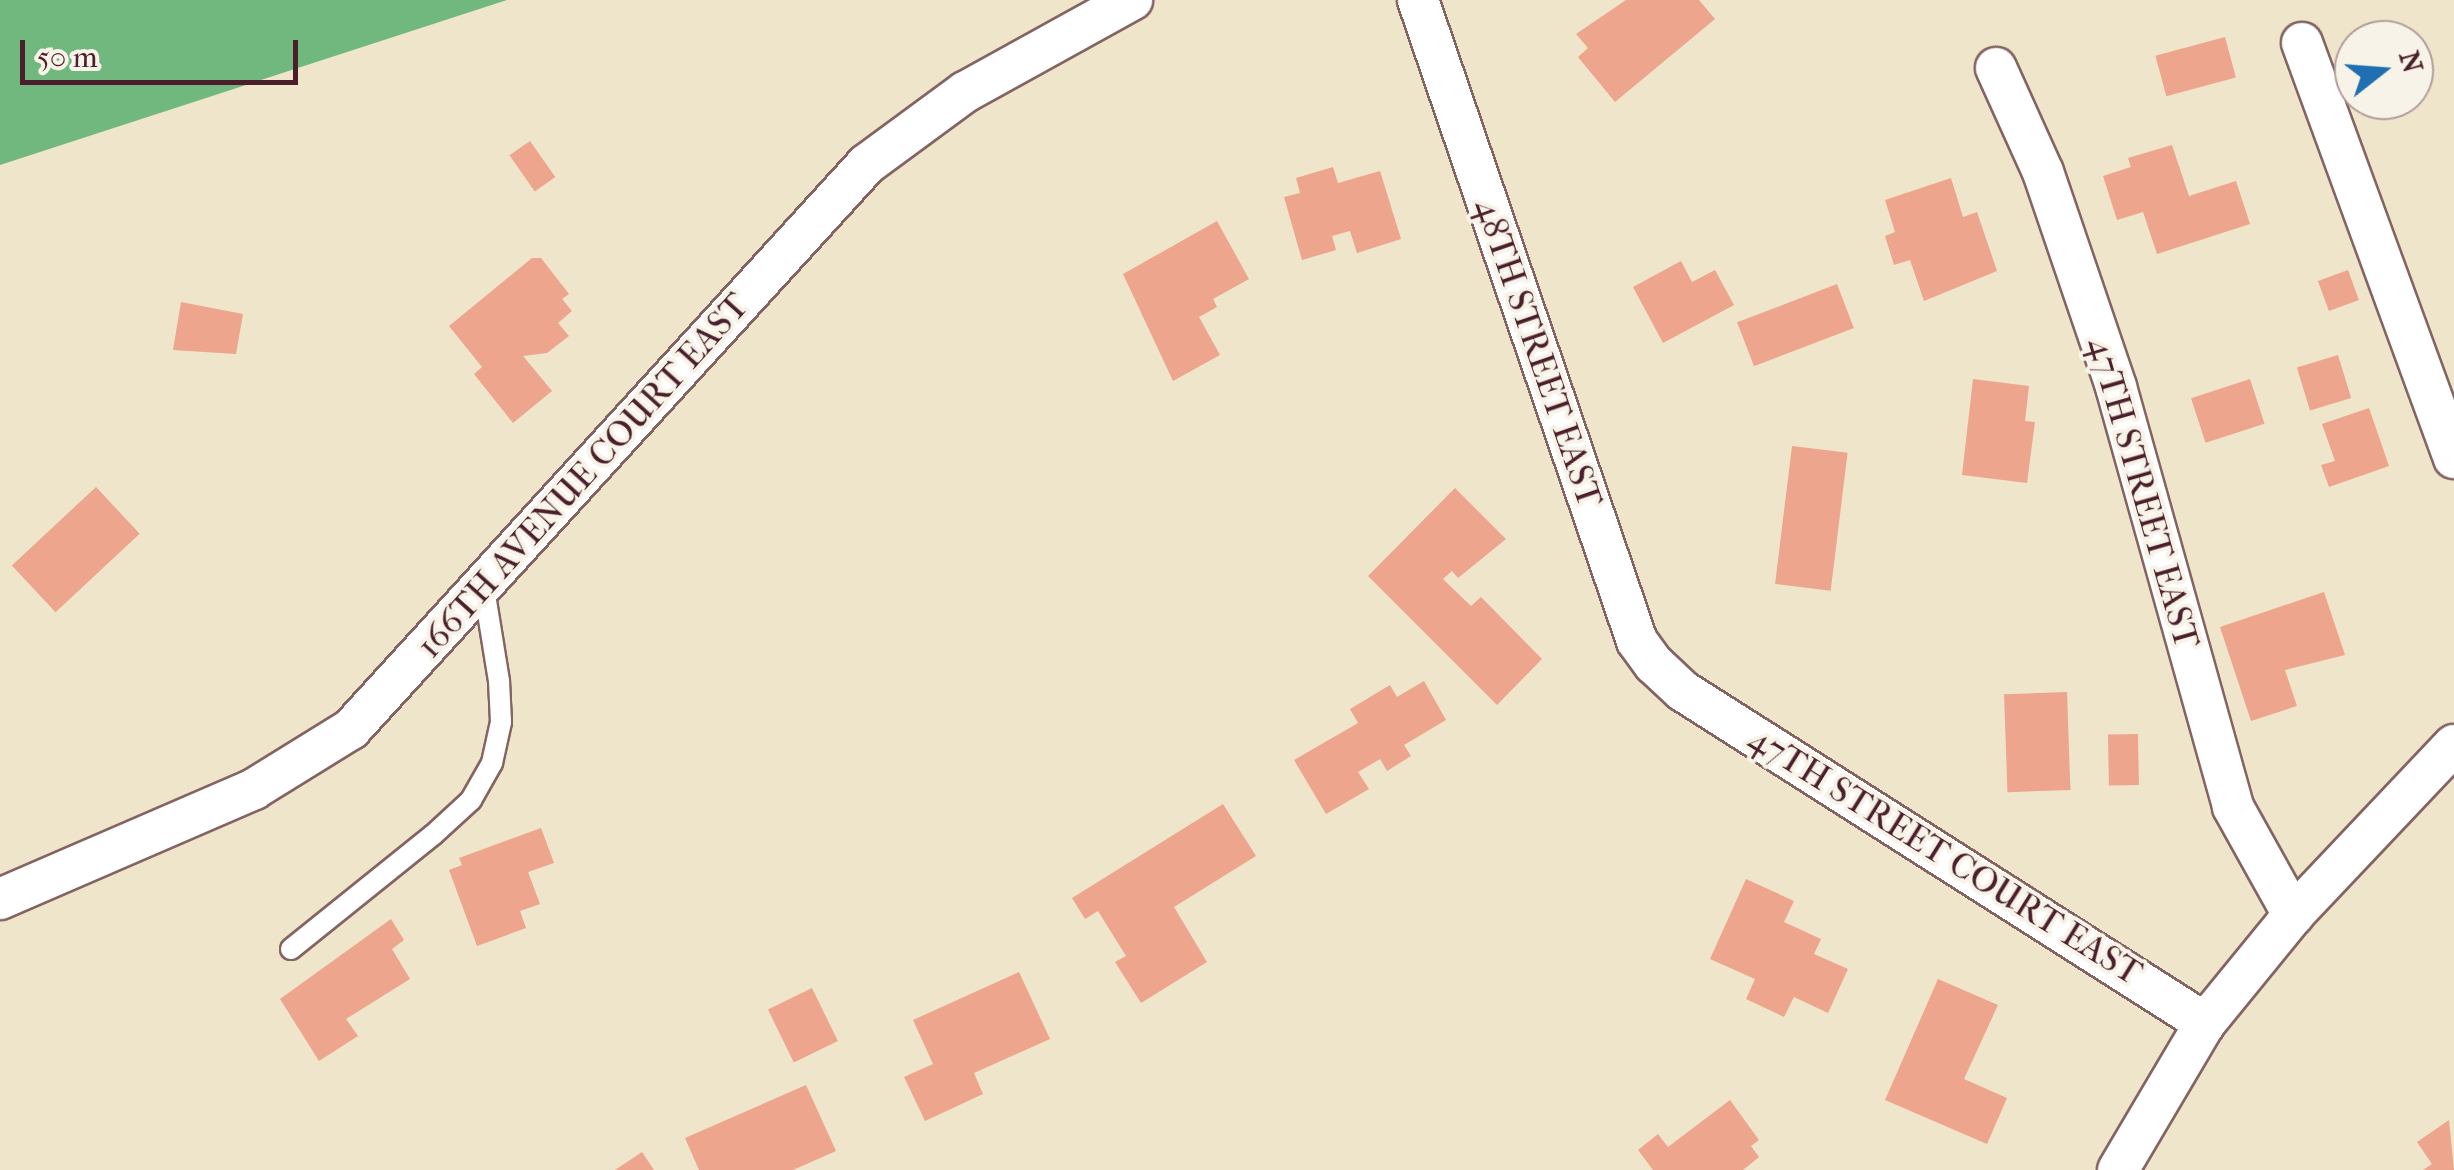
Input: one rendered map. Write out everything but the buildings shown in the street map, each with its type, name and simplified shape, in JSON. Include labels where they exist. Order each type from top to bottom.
[{"type":"street","name":"166TH AVENUE COURT EAST","points":[[0,899],[254,789],[351,729],[484,588],[867,164],[965,92],[1132,0]]},
{"type":"street","name":"48TH STREET EAST","points":[[1418,0],[1637,640],[1683,691]]},
{"type":"street","points":[[2302,44],[2454,458]]},
{"type":"street","name":"47TH STREET EAST","points":[[1996,68],[2043,172],[2116,387],[2234,807],[2292,916]]},
{"type":"street","name":"47TH STREET COURT EAST","points":[[1683,691],[2205,1023]]},
{"type":"street","points":[[2118,1170],[2205,1023],[2292,916],[2454,745]]},
{"type":"lane","points":[[291,949],[471,800],[492,763],[500,722],[499,681],[484,588]]},
{"type":"green space","points":[[0,0],[507,0],[0,165]]}]
